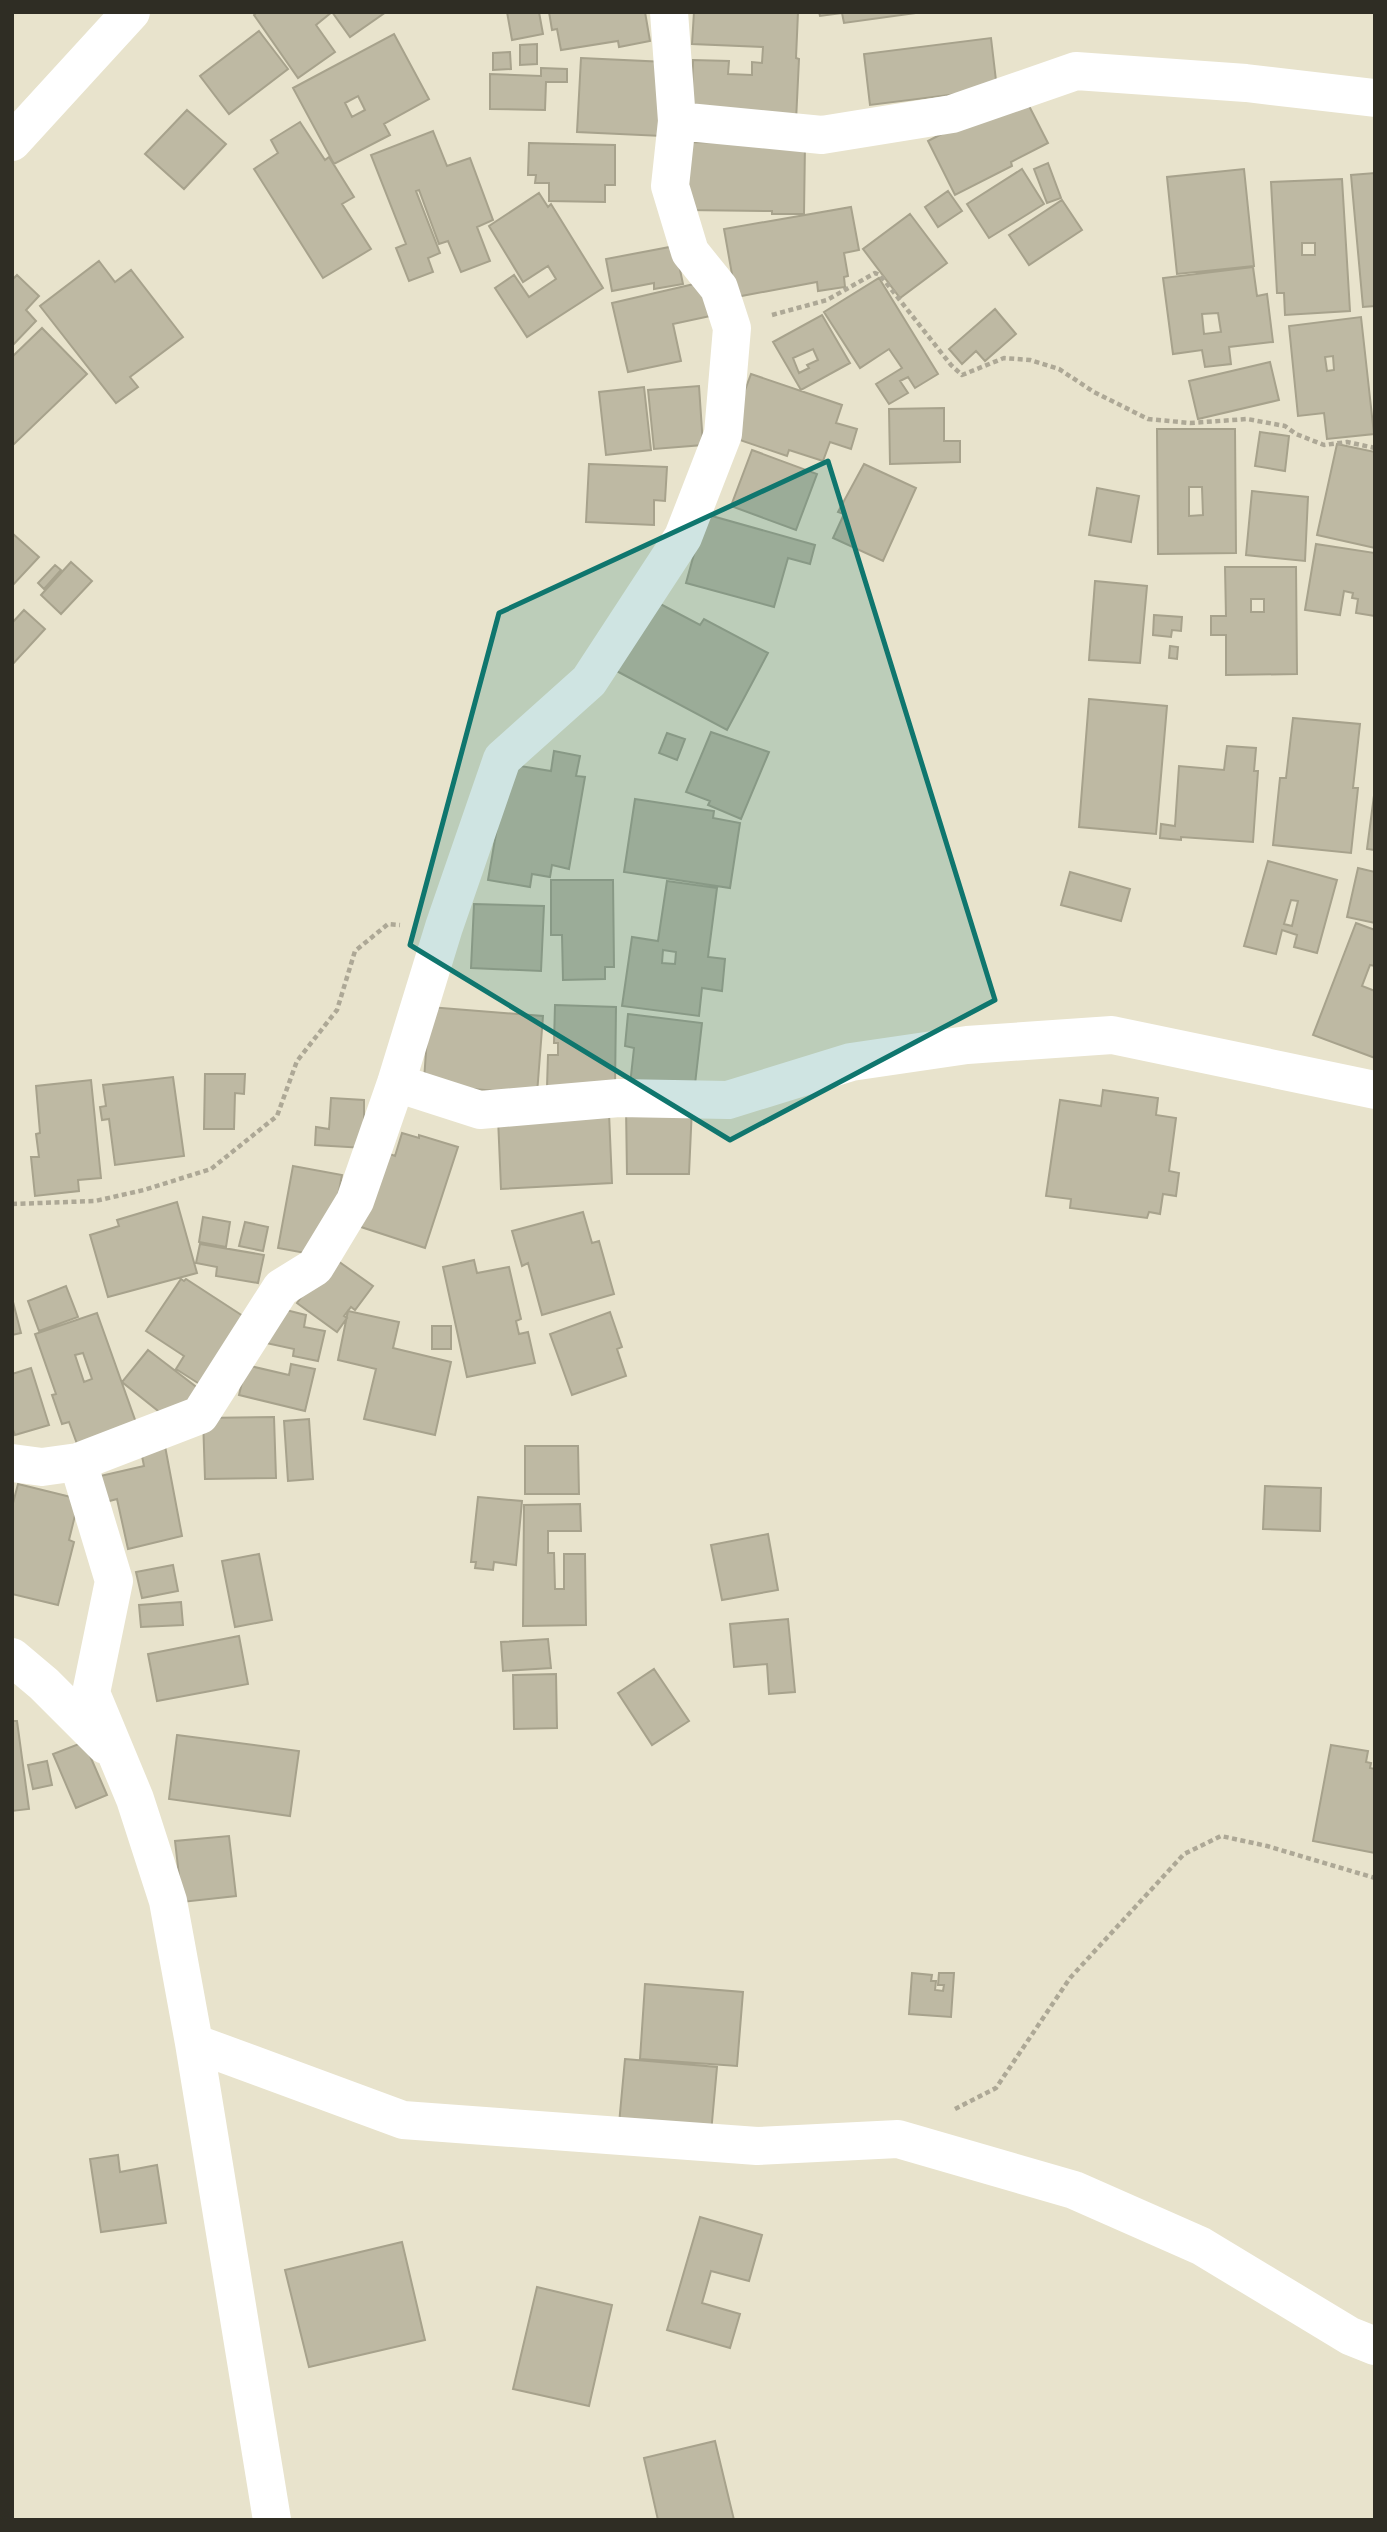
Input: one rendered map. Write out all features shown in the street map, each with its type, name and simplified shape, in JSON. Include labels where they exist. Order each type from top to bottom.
[{"type":"street","points":[[12,142],[131,12]]},
{"type":"street","points":[[12,1463],[42,1467],[78,1462],[200,1415],[281,1288],[315,1267],[355,1201],[397,1083],[444,927],[502,759],[589,681],[683,537],[723,434],[732,328],[719,288],[690,253],[670,186],[677,121],[669,12]]},
{"type":"street","points":[[677,121],[822,135],[952,114],[1076,71],[1373,94]]},
{"type":"street","points":[[397,1083],[480,1110],[619,1098],[728,1100],[851,1062],[967,1045],[1112,1035],[1375,1090]]},
{"type":"street","points":[[78,1462],[114,1581],[91,1693],[135,1799],[168,1901],[194,2043],[272,2520]]},
{"type":"street","points":[[12,1657],[44,1684],[112,1751],[135,1799]]},
{"type":"street","points":[[194,2043],[403,2120],[757,2146],[898,2139],[1074,2190],[1201,2246],[1350,2336],[1375,2346]]},
{"type":"path","points":[[732,328],[827,300],[875,273],[880,275],[950,365],[962,375],[1004,358],[1030,360],[1059,369],[1094,392],[1148,419],[1190,422],[1247,419],[1285,426],[1296,434],[1324,445],[1347,442],[1375,448]]},
{"type":"path","points":[[12,1204],[95,1201],[211,1169],[277,1116],[297,1061],[337,1010],[355,951],[388,924],[444,927]]},
{"type":"path","points":[[898,2139],[996,2088],[1070,1978],[1184,1854],[1221,1836],[1267,1846],[1375,1878]]},
{"type":"highlighted area","points":[[828,461],[995,1000],[730,1140],[410,945],[499,613]]},
{"type":"building","points":[[257,12],[332,12],[316,25],[335,52],[298,78],[254,15]]},
{"type":"building","points":[[332,12],[386,12],[350,37]]},
{"type":"building","points":[[507,12],[539,12],[543,34],[512,40]]},
{"type":"building","points":[[549,12],[645,12],[650,41],[619,47],[618,41],[561,50],[557,29],[552,30]]},
{"type":"building","points":[[694,12],[798,12],[796,121],[691,115],[693,60],[729,61],[728,74],[752,75],[752,62],[762,63],[763,47],[692,44]]},
{"type":"building","points":[[819,12],[923,12],[844,23],[842,13],[820,16]]},
{"type":"building","points":[[259,31],[288,69],[229,114],[200,76]]},
{"type":"building","points":[[394,34],[429,99],[384,124],[390,135],[334,164],[293,88]],"holes":[[[358,96],[365,110],[352,117],[345,103]]]},
{"type":"building","points":[[991,38],[997,89],[870,105],[864,54]]},
{"type":"building","points":[[537,44],[537,64],[520,65],[520,45]]},
{"type":"building","points":[[510,52],[511,69],[493,70],[493,53]]},
{"type":"building","points":[[581,58],[666,62],[662,136],[577,132]]},
{"type":"building","points":[[541,68],[567,69],[567,82],[546,82],[545,110],[490,109],[490,74],[541,76]]},
{"type":"building","points":[[1025,98],[1048,143],[1011,162],[1012,166],[955,195],[928,141],[986,111]]},
{"type":"building","points":[[187,110],[226,144],[184,189],[145,154]]},
{"type":"building","points":[[300,122],[325,160],[329,157],[354,197],[342,204],[371,249],[323,278],[254,169],[278,153],[271,140]]},
{"type":"building","points":[[433,131],[447,166],[470,158],[493,220],[477,227],[490,261],[461,272],[448,241],[439,244],[419,190],[416,191],[440,253],[428,258],[433,272],[409,281],[396,248],[406,244],[371,155]]},
{"type":"building","points":[[686,142],[805,143],[804,214],[686,210]]},
{"type":"building","points":[[529,143],[615,145],[615,185],[605,185],[605,202],[549,201],[549,183],[535,183],[536,175],[528,175]]},
{"type":"building","points":[[1048,163],[1061,198],[1047,203],[1034,169]]},
{"type":"building","points":[[1022,169],[1044,204],[989,238],[967,204]]},
{"type":"building","points":[[1244,169],[1254,266],[1177,274],[1167,177]]},
{"type":"building","points":[[1375,173],[1375,306],[1363,307],[1351,175]]},
{"type":"building","points":[[1342,179],[1350,311],[1285,315],[1284,293],[1277,293],[1271,182]],"holes":[[[1302,243],[1315,243],[1315,255],[1302,255]]]},
{"type":"building","points":[[948,191],[962,211],[938,227],[925,207]]},
{"type":"building","points":[[539,193],[548,207],[551,204],[603,288],[527,337],[495,288],[514,275],[529,297],[556,279],[548,266],[523,282],[489,226]]},
{"type":"building","points":[[1062,200],[1082,230],[1029,265],[1009,235]]},
{"type":"building","points":[[851,207],[859,250],[844,253],[848,276],[844,277],[845,287],[818,291],[817,282],[736,297],[724,229]]},
{"type":"building","points":[[910,214],[947,263],[900,298],[863,249]]},
{"type":"building","points":[[675,246],[683,284],[654,289],[654,283],[612,291],[606,259]]},
{"type":"building","points":[[99,261],[115,282],[131,270],[183,337],[130,377],[138,387],[116,403],[40,306]]},
{"type":"building","points":[[1253,267],[1257,296],[1267,294],[1273,342],[1229,347],[1231,364],[1205,367],[1202,350],[1173,354],[1163,278]],"holes":[[[1218,313],[1221,332],[1204,334],[1202,314]]]},
{"type":"building","points":[[17,275],[39,296],[26,310],[36,321],[12,346],[12,280]]},
{"type":"building","points":[[879,278],[938,374],[915,388],[908,377],[900,381],[908,393],[889,404],[876,384],[902,368],[889,349],[860,368],[824,312]]},
{"type":"building","points":[[707,281],[715,315],[673,324],[681,361],[628,372],[612,303]]},
{"type":"building","points":[[995,309],[1016,334],[985,361],[976,351],[962,364],[949,349]]},
{"type":"building","points":[[822,315],[850,363],[801,390],[773,342]],"holes":[[[813,349],[818,360],[799,373],[793,358]]]},
{"type":"building","points":[[1361,317],[1374,434],[1327,439],[1324,413],[1298,416],[1289,326]],"holes":[[[1333,356],[1334,370],[1327,371],[1325,357]]]},
{"type":"building","points":[[42,328],[87,374],[12,446],[12,357]]},
{"type":"building","points":[[1270,362],[1279,400],[1198,419],[1189,381]]},
{"type":"building","points":[[751,374],[842,405],[836,423],[857,429],[851,449],[830,442],[823,461],[789,450],[787,456],[728,436]]},
{"type":"building","points":[[699,386],[703,445],[654,449],[648,390]]},
{"type":"building","points":[[644,387],[651,450],[606,455],[599,392]]},
{"type":"building","points":[[944,408],[944,441],[960,441],[960,462],[890,464],[889,409]]},
{"type":"building","points":[[1157,429],[1235,429],[1236,553],[1158,554]],"holes":[[[1189,487],[1202,487],[1203,515],[1189,516]]]},
{"type":"building","points":[[1260,432],[1289,436],[1285,471],[1255,466]]},
{"type":"building","points":[[1337,444],[1375,452],[1375,548],[1317,535]]},
{"type":"building","points":[[752,450],[817,474],[796,530],[731,506]]},
{"type":"building","points":[[589,464],[667,467],[665,501],[654,500],[654,525],[586,522]]},
{"type":"building","points":[[864,464],[916,488],[883,561],[833,538],[844,514],[838,512]]},
{"type":"building","points":[[1097,488],[1139,496],[1131,542],[1089,535]]},
{"type":"building","points":[[1252,491],[1308,497],[1305,561],[1246,555]]},
{"type":"building","points":[[705,514],[815,545],[810,564],[788,558],[774,607],[686,583]]},
{"type":"building","points":[[12,533],[39,557],[12,586]]},
{"type":"building","points":[[1316,544],[1375,553],[1375,616],[1356,613],[1358,599],[1352,598],[1353,593],[1344,591],[1340,615],[1305,610]]},
{"type":"building","points":[[71,562],[92,581],[61,614],[41,595]]},
{"type":"building","points":[[55,565],[61,570],[44,589],[38,583]]},
{"type":"building","points":[[1225,567],[1296,567],[1297,674],[1226,675],[1226,635],[1211,635],[1211,616],[1226,616]],"holes":[[[1251,599],[1264,599],[1264,612],[1251,612]]]},
{"type":"building","points":[[1095,581],[1147,586],[1140,663],[1089,660]]},
{"type":"building","points":[[649,598],[700,625],[704,619],[768,653],[727,730],[611,668]]},
{"type":"building","points":[[24,610],[45,629],[12,665],[12,623]]},
{"type":"building","points":[[1154,615],[1182,617],[1181,631],[1172,630],[1171,637],[1153,635]]},
{"type":"building","points":[[1170,646],[1178,647],[1177,659],[1169,658]]},
{"type":"building","points":[[1089,699],[1167,706],[1156,834],[1079,827]]},
{"type":"building","points":[[1293,718],[1360,724],[1353,788],[1358,788],[1351,853],[1273,845],[1280,778],[1286,778]]},
{"type":"building","points":[[711,732],[769,752],[741,819],[708,805],[710,801],[686,792]]},
{"type":"building","points":[[667,733],[685,739],[677,760],[659,753]]},
{"type":"building","points":[[1227,746],[1256,748],[1254,771],[1258,771],[1253,842],[1160,838],[1161,824],[1175,826],[1179,766],[1224,770]]},
{"type":"building","points":[[554,751],[580,756],[576,776],[585,777],[569,869],[552,865],[550,877],[532,874],[530,887],[488,880],[508,764],[551,771]]},
{"type":"building","points":[[1375,788],[1375,850],[1367,849]]},
{"type":"building","points":[[635,799],[714,811],[713,818],[740,823],[730,888],[624,872]]},
{"type":"building","points":[[1268,861],[1337,880],[1317,953],[1294,947],[1297,935],[1282,930],[1276,954],[1244,946]],"holes":[[[1291,900],[1298,901],[1292,926],[1284,924]]]},
{"type":"building","points":[[1358,868],[1375,872],[1375,923],[1347,917]]},
{"type":"building","points":[[1070,872],[1130,889],[1121,921],[1061,905]]},
{"type":"building","points":[[551,880],[613,880],[614,967],[605,967],[605,979],[563,980],[562,935],[551,935]]},
{"type":"building","points":[[667,881],[717,888],[708,957],[725,959],[722,991],[702,988],[699,1016],[622,1006],[632,937],[658,941]],"holes":[[[663,950],[676,952],[675,964],[662,963]]]},
{"type":"building","points":[[474,904],[544,906],[541,971],[471,968]]},
{"type":"building","points":[[1356,923],[1375,930],[1375,966],[1370,965],[1362,986],[1375,991],[1375,1058],[1313,1035]]},
{"type":"building","points":[[555,1005],[616,1007],[615,1089],[547,1087],[548,1055],[558,1055],[558,1043],[554,1043]]},
{"type":"building","points":[[429,1007],[543,1016],[537,1094],[460,1088],[424,1081]]},
{"type":"building","points":[[628,1014],[702,1023],[694,1093],[630,1085],[634,1048],[625,1046]]},
{"type":"building","points":[[205,1074],[245,1074],[244,1094],[235,1093],[234,1129],[204,1129]]},
{"type":"building","points":[[173,1077],[184,1156],[115,1165],[109,1119],[102,1120],[100,1107],[106,1106],[103,1085]]},
{"type":"building","points":[[91,1080],[101,1178],[78,1180],[79,1191],[35,1196],[31,1157],[39,1157],[36,1134],[40,1133],[36,1086]]},
{"type":"building","points":[[1103,1090],[1158,1098],[1156,1115],[1176,1118],[1169,1171],[1179,1173],[1176,1196],[1163,1194],[1160,1214],[1149,1212],[1147,1218],[1070,1208],[1071,1199],[1046,1196],[1060,1100],[1101,1106]]},
{"type":"building","points":[[331,1098],[364,1100],[364,1148],[315,1145],[316,1127],[329,1129]]},
{"type":"building","points":[[626,1107],[692,1107],[689,1174],[627,1174]]},
{"type":"building","points":[[609,1113],[612,1183],[501,1189],[498,1118]]},
{"type":"building","points":[[402,1133],[419,1138],[419,1135],[458,1147],[425,1248],[358,1226],[382,1151],[395,1156]]},
{"type":"building","points":[[293,1166],[342,1175],[332,1228],[316,1255],[278,1248]]},
{"type":"building","points":[[177,1202],[197,1273],[108,1297],[90,1235],[119,1226],[117,1220]]},
{"type":"building","points":[[583,1212],[592,1243],[599,1241],[614,1294],[542,1315],[528,1263],[522,1266],[512,1231]]},
{"type":"building","points":[[203,1217],[230,1222],[226,1247],[199,1242]]},
{"type":"building","points":[[245,1222],[268,1227],[263,1251],[239,1246]]},
{"type":"building","points":[[200,1244],[264,1255],[258,1283],[216,1276],[217,1267],[196,1263]]},
{"type":"building","points":[[331,1256],[373,1286],[355,1310],[351,1307],[337,1332],[297,1303]]},
{"type":"building","points":[[474,1260],[477,1273],[509,1267],[521,1319],[516,1321],[519,1334],[528,1332],[535,1363],[467,1377],[443,1267]]},
{"type":"building","points":[[181,1279],[186,1279],[246,1318],[201,1385],[176,1369],[184,1356],[146,1331]]},
{"type":"building","points":[[66,1286],[78,1317],[39,1331],[28,1301]]},
{"type":"building","points":[[12,1298],[21,1333],[12,1335]]},
{"type":"building","points":[[274,1307],[306,1315],[304,1327],[325,1331],[318,1361],[293,1356],[294,1349],[266,1343]]},
{"type":"building","points":[[348,1311],[399,1322],[393,1348],[451,1362],[435,1435],[364,1419],[376,1369],[338,1360]]},
{"type":"building","points":[[610,1312],[622,1347],[617,1349],[626,1376],[572,1395],[550,1334]]},
{"type":"building","points":[[97,1313],[139,1431],[80,1452],[69,1422],[62,1424],[52,1395],[56,1394],[35,1334]],"holes":[[[83,1353],[92,1379],[84,1382],[75,1355]]]},
{"type":"building","points":[[432,1326],[451,1326],[451,1349],[432,1349]]},
{"type":"building","points":[[148,1350],[199,1389],[172,1422],[122,1382]]},
{"type":"building","points":[[291,1364],[315,1369],[305,1411],[239,1395],[246,1365],[289,1375]]},
{"type":"building","points":[[31,1368],[49,1425],[15,1435],[12,1427],[12,1374]]},
{"type":"building","points":[[274,1417],[276,1478],[205,1479],[203,1418]]},
{"type":"building","points":[[309,1419],[313,1479],[288,1481],[284,1421]]},
{"type":"building","points":[[165,1446],[182,1536],[128,1549],[117,1499],[102,1503],[96,1477],[144,1466],[141,1451]]},
{"type":"building","points":[[525,1446],[578,1446],[579,1494],[525,1494]]},
{"type":"building","points":[[18,1484],[79,1499],[69,1540],[74,1542],[58,1605],[12,1594],[12,1507]]},
{"type":"building","points":[[1265,1486],[1321,1488],[1320,1531],[1263,1529]]},
{"type":"building","points":[[478,1497],[522,1501],[516,1565],[494,1562],[493,1570],[475,1568],[476,1562],[471,1562]]},
{"type":"building","points":[[580,1504],[581,1531],[548,1531],[548,1553],[554,1553],[555,1589],[564,1589],[564,1554],[585,1554],[586,1625],[523,1626],[524,1505]]},
{"type":"building","points":[[768,1534],[778,1590],[722,1600],[711,1545]]},
{"type":"building","points":[[259,1554],[272,1620],[235,1627],[222,1561]]},
{"type":"building","points":[[173,1565],[178,1591],[142,1598],[136,1572]]},
{"type":"building","points":[[181,1602],[183,1625],[141,1627],[139,1605]]},
{"type":"building","points":[[788,1619],[795,1692],[769,1694],[767,1664],[734,1667],[730,1624]]},
{"type":"building","points":[[239,1636],[248,1684],[157,1701],[148,1654]]},
{"type":"building","points":[[548,1639],[551,1668],[503,1671],[501,1642]]},
{"type":"building","points":[[654,1669],[689,1721],[652,1745],[618,1693]]},
{"type":"building","points":[[556,1674],[557,1728],[514,1729],[513,1675]]},
{"type":"building","points":[[12,1721],[17,1721],[29,1809],[12,1811]]},
{"type":"building","points":[[177,1735],[299,1751],[290,1816],[169,1799]]},
{"type":"building","points":[[84,1742],[107,1795],[76,1808],[53,1754]]},
{"type":"building","points":[[1331,1745],[1368,1751],[1366,1762],[1371,1763],[1370,1768],[1375,1769],[1375,1853],[1313,1841]]},
{"type":"building","points":[[47,1761],[52,1785],[33,1789],[28,1765]]},
{"type":"building","points":[[229,1836],[236,1896],[182,1902],[175,1841]]},
{"type":"building","points":[[912,1973],[932,1975],[931,1981],[936,1981],[935,1990],[943,1991],[944,1985],[938,1985],[939,1973],[954,1973],[951,2017],[909,2014]]},
{"type":"building","points":[[645,1984],[743,1992],[737,2066],[640,2059]]},
{"type":"building","points":[[625,2059],[717,2067],[711,2133],[619,2124]]},
{"type":"building","points":[[118,2155],[120,2172],[157,2165],[166,2223],[101,2232],[90,2159]]},
{"type":"building","points":[[700,2217],[762,2235],[749,2281],[711,2271],[702,2303],[740,2314],[730,2348],[667,2330]]},
{"type":"building","points":[[402,2242],[425,2340],[309,2367],[285,2270]]},
{"type":"building","points":[[537,2287],[612,2305],[589,2406],[513,2389]]},
{"type":"building","points":[[715,2441],[734,2520],[658,2520],[644,2458]]}]
